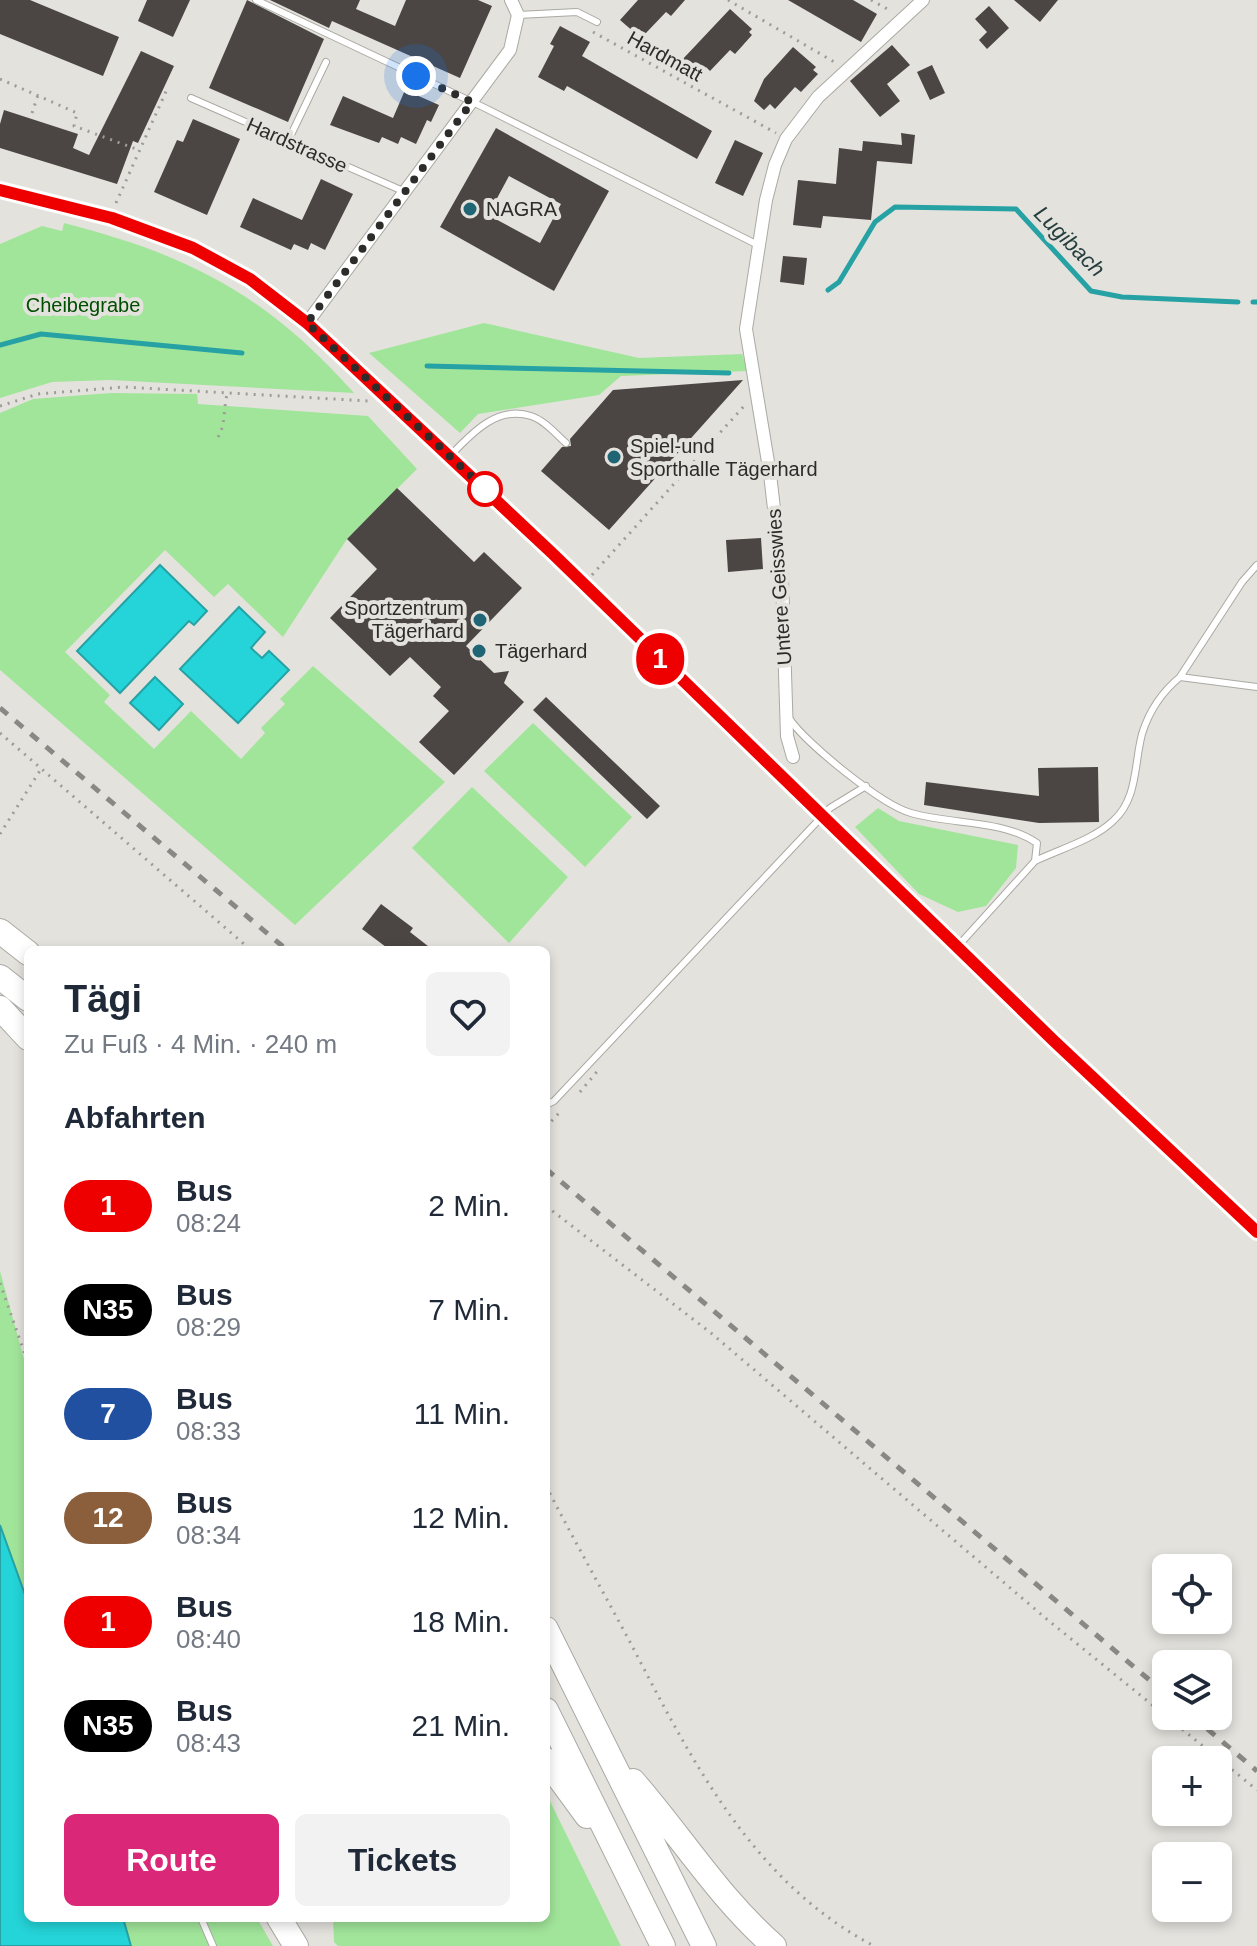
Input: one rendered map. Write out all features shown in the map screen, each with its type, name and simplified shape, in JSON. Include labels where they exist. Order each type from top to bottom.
[{"type":"highway","points":[[0,931],[24,950]]},
{"type":"highway","points":[[0,977],[24,996]]},
{"type":"highway","points":[[0,1008],[24,1034]]},
{"type":"highway","points":[[550,1637],[704,1946]]},
{"type":"highway","points":[[550,1718],[663,1946]]},
{"type":"highway","points":[[609,1753],[669,1823],[726,1898],[774,1946]]},
{"type":"highway","points":[[550,1765],[620,1859]]},
{"type":"highway","points":[[281,1922],[296,1946]]},
{"type":"highway","points":[[295,1922],[309,1946]]},
{"type":"street","points":[[307,323],[510,50],[518,15],[511,0]]},
{"type":"street","name":"Untere Geisswies","points":[[793,757],[787,736],[782,578],[770,474],[746,329],[760,246],[775,165],[786,139],[818,97],[922,0]]},
{"type":"street","points":[[0,190],[112,218],[193,248],[224,263],[307,323],[584,584],[823,818],[1257,1232]]},
{"type":"lane","points":[[256,0],[472,102],[760,246]]},
{"type":"lane","points":[[518,15],[577,12],[597,22]]},
{"type":"lane","points":[[288,141],[326,62]]},
{"type":"lane","name":"Hardstrasse","points":[[191,98],[403,191]]},
{"type":"lane","points":[[450,456],[479,427],[507,415],[533,416],[566,443]]},
{"type":"lane","points":[[957,947],[1035,861],[1105,828],[1124,809],[1130,797],[1142,733],[1152,710],[1168,687],[1180,677],[1242,582],[1257,565]]},
{"type":"lane","points":[[1180,677],[1257,687]]},
{"type":"lane","points":[[787,715],[808,740],[886,801],[908,812],[1019,831],[1037,843],[1035,861]]},
{"type":"lane","points":[[550,1103],[830,808],[866,786]]},
{"type":"lane","points":[[203,1922],[213,1946]]},
{"type":"path","points":[[728,0],[846,69]]},
{"type":"path","points":[[871,0],[905,19]]},
{"type":"path","name":"Hardmatt","points":[[583,27],[786,139]]},
{"type":"path","points":[[0,79],[77,113],[74,126],[139,150]]},
{"type":"path","points":[[112,218],[168,87]]},
{"type":"path","points":[[32,113],[38,95]]},
{"type":"path","points":[[0,406],[38,394],[79,389],[155,387],[369,402]]},
{"type":"path","points":[[218,437],[228,391]]},
{"type":"path","points":[[584,584],[756,393]]},
{"type":"path","points":[[0,733],[246,946]]},
{"type":"path","points":[[0,834],[41,769]]},
{"type":"path","points":[[550,1209],[711,1333],[1049,1621],[1257,1790]]},
{"type":"path","points":[[0,1283],[24,1352]]},
{"type":"path","points":[[550,1494],[684,1748],[718,1802],[748,1840],[795,1890],[827,1916],[874,1946]]},
{"type":"green space","name":"Cheibegrabe","points":[[64,223],[150,249],[223,283],[290,330],[354,393],[110,380],[52,382],[0,398],[0,244],[42,226],[62,231]]},
{"type":"green space","points":[[484,323],[639,358],[742,354],[748,371],[621,376],[599,395],[478,414],[460,433],[369,353]]},
{"type":"green space","points":[[111,393],[197,394],[198,404],[368,416],[417,469],[347,539],[283,637],[228,584],[214,597],[165,550],[65,652],[110,695],[104,702],[154,749],[191,711],[241,759],[265,733],[261,728],[285,704],[280,699],[313,666],[445,782],[295,925],[0,670],[0,413],[33,399]]},
{"type":"green space","points":[[533,723],[632,817],[585,867],[484,771]]},
{"type":"green space","points":[[472,787],[568,877],[509,943],[412,848]]},
{"type":"green space","points":[[878,808],[899,821],[1018,845],[1016,868],[986,906],[958,912],[919,894],[855,827]]},
{"type":"green space","points":[[0,1271],[24,1359],[24,1592],[0,1525]]},
{"type":"green space","points":[[550,1801],[621,1946],[338,1946],[334,1942],[333,1922],[550,1922]]},
{"type":"green space","points":[[124,1922],[259,1922],[273,1946],[131,1946]]},
{"type":"water","points":[[160,565],[207,611],[194,625],[189,621],[120,693],[77,651]]},
{"type":"water","points":[[239,607],[265,632],[251,648],[262,658],[269,651],[289,670],[238,723],[180,669]]},
{"type":"water","points":[[155,677],[183,704],[159,730],[130,703]]},
{"type":"water","points":[[0,1525],[24,1592],[24,1922],[124,1922],[131,1946],[0,1946]]},
{"type":"building","points":[[0,0],[30,0],[119,37],[103,76],[0,34]]},
{"type":"building","points":[[147,0],[190,0],[173,37],[138,21]]},
{"type":"building","points":[[247,0],[324,39],[288,122],[209,88]]},
{"type":"building","points":[[270,0],[360,0],[356,9],[395,26],[406,0],[478,0],[492,6],[460,78],[332,21],[329,28]]},
{"type":"building","points":[[638,0],[685,0],[671,16],[666,12],[645,34],[639,29],[635,33],[620,20]]},
{"type":"building","points":[[788,0],[853,0],[877,14],[861,42]]},
{"type":"building","points":[[1014,0],[1058,0],[1040,22]]},
{"type":"building","points":[[989,6],[1009,28],[987,49],[979,40],[987,32],[975,19]]},
{"type":"building","points":[[730,9],[752,29],[749,32],[752,35],[735,54],[730,50],[710,71],[706,67],[698,76],[681,61]]},
{"type":"building","points":[[560,26],[590,42],[582,56],[712,131],[697,159],[567,86],[564,91],[538,77],[554,46],[550,44]]},
{"type":"building","points":[[892,45],[910,65],[887,84],[900,101],[880,117],[850,81]]},
{"type":"building","points":[[793,47],[816,67],[813,70],[818,74],[801,92],[795,87],[775,109],[770,104],[764,110],[754,101],[764,79]]},
{"type":"building","points":[[141,51],[174,66],[138,143],[133,141],[117,184],[0,148],[0,124],[4,110],[78,134],[73,148],[89,155]]},
{"type":"building","points":[[932,65],[945,93],[930,100],[917,72]]},
{"type":"building","points":[[405,90],[439,105],[431,122],[427,120],[416,144],[401,137],[398,144],[382,137],[379,143],[330,125],[343,96],[393,118]]},
{"type":"building","points":[[193,119],[240,139],[207,215],[154,192],[177,140],[183,142]]},
{"type":"building","name":"NAGRA","points":[[496,128],[609,191],[554,291],[440,227]],"holes":[[[509,176],[561,204],[540,243],[488,215]]]},
{"type":"building","points":[[901,133],[915,135],[912,164],[877,161],[871,220],[823,216],[821,228],[793,225],[798,180],[836,184],[839,148],[862,151],[863,141],[902,145]]},
{"type":"building","points":[[735,140],[763,153],[743,196],[715,183]]},
{"type":"building","points":[[321,179],[353,194],[325,250],[311,243],[308,250],[294,244],[291,250],[240,227],[253,198],[302,220]]},
{"type":"building","points":[[783,256],[807,258],[804,285],[780,282]]},
{"type":"building","name":"Spiel-und Sporthalle Tägerhard","points":[[743,380],[609,530],[541,471],[562,447],[571,446],[570,439],[613,390]]},
{"type":"building","points":[[397,488],[474,562],[484,552],[522,588],[466,646],[494,673],[509,671],[504,683],[524,702],[454,775],[419,742],[449,711],[433,696],[441,687],[410,657],[390,676],[330,618],[377,569],[347,539]]},
{"type":"building","points":[[761,538],[763,569],[728,572],[726,540]]},
{"type":"building","points":[[546,697],[660,806],[647,819],[533,710]]},
{"type":"building","points":[[1098,767],[1099,822],[1039,823],[924,805],[926,782],[1039,796],[1038,768]]},
{"type":"building","points":[[381,904],[413,928],[410,932],[428,946],[385,946],[362,929]]},
{"type":"waterway","name":"Lugibach","points":[[828,290],[839,282],[875,222],[895,207],[1016,209],[1091,291],[1122,297],[1238,302]]},
{"type":"waterway","name":"Lugibach","points":[[0,345],[41,334],[242,353]]},
{"type":"waterway","name":"Lugibach","points":[[427,366],[729,373]]},
{"type":"railway","points":[[0,708],[282,946]]},
{"type":"railway","points":[[550,1172],[1152,1682]]},
{"type":"railway","points":[[1209,1730],[1257,1771]]},
{"type":"bus line","name":"1","points":[[0,190],[112,218],[193,248],[250,279],[307,323],[552,553],[729,728],[1257,1232]]},
{"type":"place","name":"NAGRA","points":[[470,209]]},
{"type":"place","name":"Spiel-und Sporthalle Tägerhard","points":[[614,457]]},
{"type":"place","name":"Sportzentrum Tägerhard","points":[[480,620]]},
{"type":"place","name":"Tägerhard","points":[[479,651]]},
{"type":"route","points":[[416,76],[472,102],[307,323],[485,489]]}]
